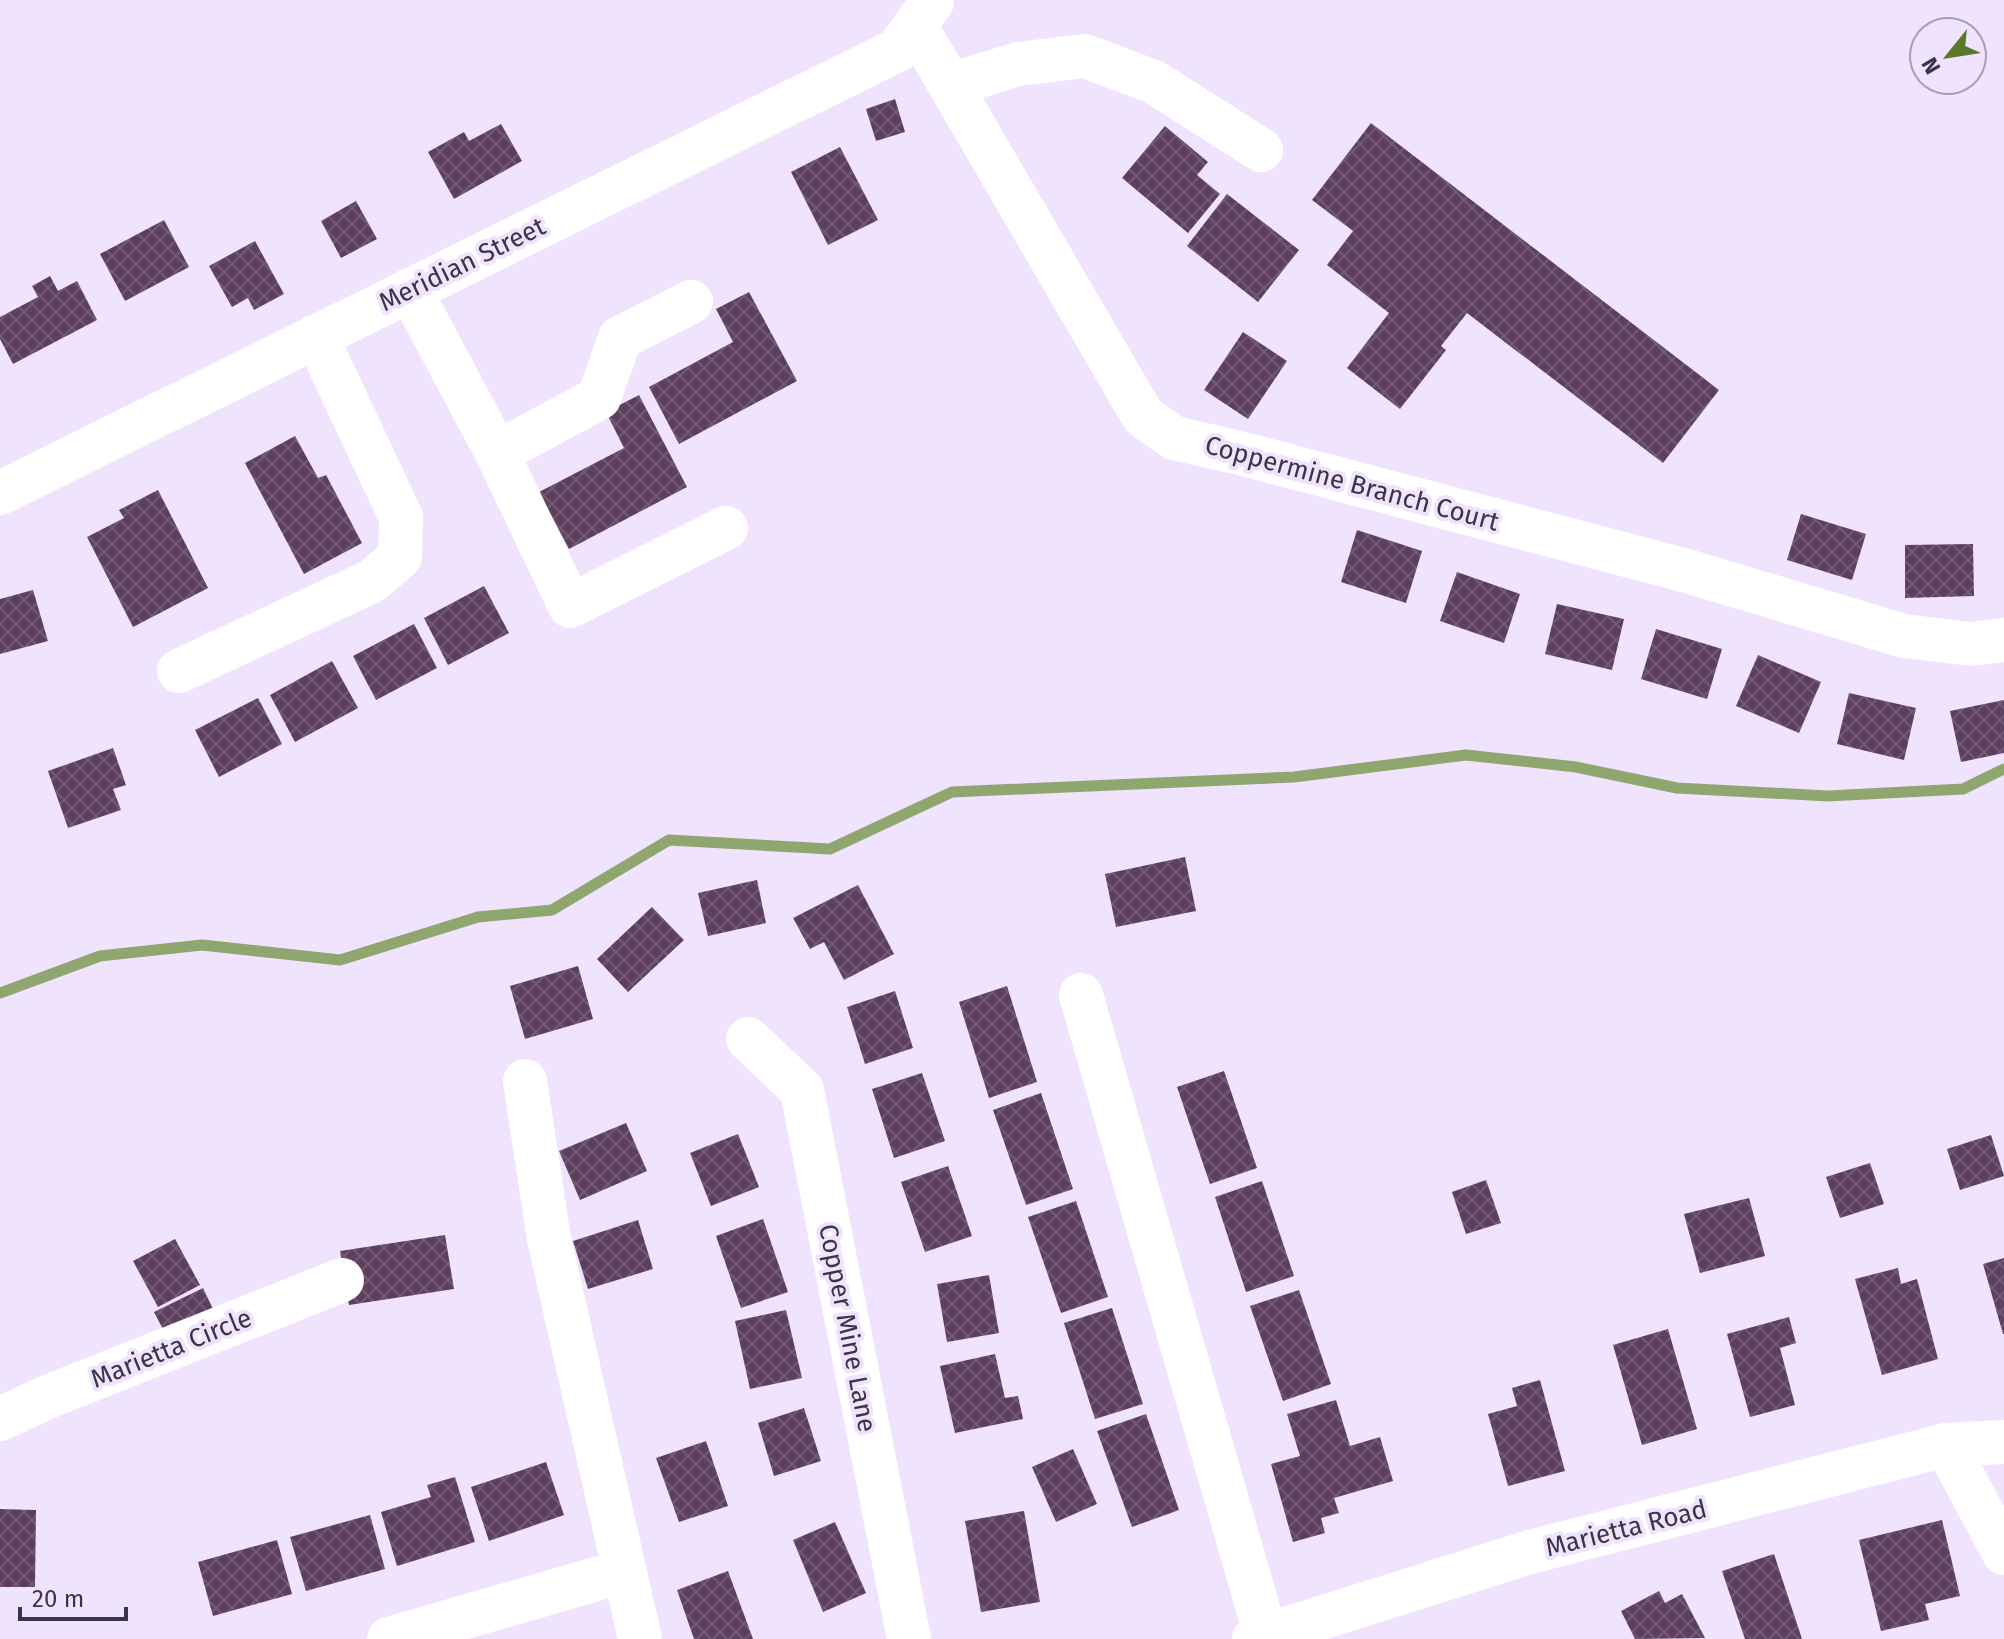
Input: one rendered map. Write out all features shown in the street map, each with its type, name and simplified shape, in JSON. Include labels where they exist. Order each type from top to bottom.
[{"type":"street","name":"Coppermine Branch Court","points":[[924,12],[950,85],[1143,416],[1174,438],[1672,567],[1904,636],[1971,644],[2004,640]]},
{"type":"street","name":"Meridian Street","points":[[0,493],[897,50],[924,12]]},
{"type":"street","points":[[950,85],[1018,64],[1085,56],[1154,82],[1261,150]]},
{"type":"street","points":[[410,290],[497,453],[570,606],[726,528]]},
{"type":"street","points":[[497,453],[599,398],[620,338],[691,302]]},
{"type":"street","points":[[179,671],[372,581],[400,557],[401,517],[316,336]]},
{"type":"street","points":[[1081,995],[1260,1637]]},
{"type":"street","name":"Copper Mine Lane","points":[[748,1039],[802,1090],[909,1639]]},
{"type":"street","points":[[525,1081],[549,1239],[640,1639]]},
{"type":"street","name":"Marietta Circle","points":[[0,1419],[50,1396],[342,1280]]},
{"type":"street","name":"Marietta Road","points":[[1260,1637],[1530,1552],[1946,1445],[2004,1442]]},
{"type":"street","points":[[1946,1445],[2004,1553]]},
{"type":"street","points":[[389,1639],[624,1571]]},
{"type":"building","points":[[895,99],[905,132],[876,141],[866,109]]},
{"type":"building","points":[[1371,123],[1719,390],[1663,463],[1467,313],[1441,346],[1446,350],[1400,409],[1347,368],[1389,313],[1327,265],[1353,231],[1312,200]]},
{"type":"building","points":[[501,124],[522,161],[454,199],[428,152],[464,132],[469,141]]},
{"type":"building","points":[[1165,126],[1208,162],[1197,175],[1220,194],[1188,233],[1122,178]]},
{"type":"building","points":[[840,147],[878,220],[828,245],[791,172]]},
{"type":"building","points":[[1227,194],[1299,250],[1258,302],[1187,246]]},
{"type":"building","points":[[356,201],[377,239],[341,258],[321,221]]},
{"type":"building","points":[[164,220],[189,267],[125,301],[100,254]]},
{"type":"building","points":[[255,241],[284,294],[254,310],[248,298],[232,307],[209,266]]},
{"type":"building","points":[[50,276],[58,291],[77,281],[97,320],[13,364],[0,339],[0,317],[38,297],[32,286]]},
{"type":"building","points":[[749,292],[797,381],[679,444],[649,387],[733,342],[716,309]]},
{"type":"building","points":[[1243,332],[1287,361],[1248,419],[1204,390]]},
{"type":"building","points":[[639,395],[687,487],[569,549],[539,492],[624,448],[606,412]]},
{"type":"building","points":[[295,436],[318,478],[326,475],[362,543],[304,574],[245,463]]},
{"type":"building","points":[[158,490],[208,588],[133,627],[87,537],[124,518],[119,510]]},
{"type":"building","points":[[1801,514],[1866,534],[1852,580],[1787,560]]},
{"type":"building","points":[[1357,530],[1422,551],[1406,603],[1341,582]]},
{"type":"building","points":[[1973,544],[1974,596],[1905,598],[1905,545]]},
{"type":"building","points":[[1457,572],[1520,594],[1504,643],[1440,621]]},
{"type":"building","points":[[484,586],[509,633],[448,665],[424,618]]},
{"type":"building","points":[[33,590],[48,641],[0,654],[0,599]]},
{"type":"building","points":[[1557,604],[1624,619],[1612,670],[1545,654]]},
{"type":"building","points":[[414,624],[437,668],[376,700],[353,656]]},
{"type":"building","points":[[1656,629],[1722,649],[1707,699],[1641,679]]},
{"type":"building","points":[[1758,655],[1821,682],[1799,733],[1736,706]]},
{"type":"building","points":[[332,661],[358,708],[295,742],[270,695]]},
{"type":"building","points":[[1849,693],[1916,708],[1904,760],[1837,744]]},
{"type":"building","points":[[258,698],[282,744],[219,777],[195,730]]},
{"type":"building","points":[[2004,700],[2004,753],[1961,762],[1950,711]]},
{"type":"building","points":[[113,748],[126,785],[113,789],[121,810],[68,828],[48,771]]},
{"type":"building","points":[[1185,857],[1196,911],[1116,927],[1105,874]]},
{"type":"building","points":[[757,880],[766,923],[708,936],[698,893]]},
{"type":"building","points":[[858,885],[894,954],[844,980],[824,942],[810,949],[793,918]]},
{"type":"building","points":[[652,907],[684,940],[628,992],[597,959]]},
{"type":"building","points":[[578,966],[593,1019],[525,1039],[510,986]]},
{"type":"building","points":[[1007,986],[1037,1082],[989,1098],[959,1002]]},
{"type":"building","points":[[895,991],[913,1048],[865,1064],[847,1007]]},
{"type":"building","points":[[1224,1071],[1257,1168],[1210,1184],[1177,1087]]},
{"type":"building","points":[[922,1073],[945,1141],[894,1158],[872,1089]]},
{"type":"building","points":[[1041,1093],[1073,1189],[1026,1205],[993,1110]]},
{"type":"building","points":[[626,1123],[647,1171],[580,1200],[559,1151]]},
{"type":"building","points":[[738,1134],[759,1187],[711,1206],[690,1153]]},
{"type":"building","points":[[1991,1135],[2004,1176],[1960,1190],[1947,1149]]},
{"type":"building","points":[[1870,1163],[1884,1204],[1840,1218],[1826,1177]]},
{"type":"building","points":[[948,1166],[972,1236],[925,1252],[901,1182]]},
{"type":"building","points":[[1486,1180],[1501,1223],[1466,1234],[1452,1192]]},
{"type":"building","points":[[1262,1181],[1294,1276],[1246,1292],[1215,1197]]},
{"type":"building","points":[[1749,1198],[1765,1256],[1700,1273],[1684,1214]]},
{"type":"building","points":[[1076,1201],[1108,1297],[1061,1313],[1028,1217]]},
{"type":"building","points":[[763,1219],[788,1292],[741,1308],[716,1236]]},
{"type":"building","points":[[638,1220],[653,1269],[588,1289],[573,1241]]},
{"type":"building","points":[[445,1235],[454,1289],[349,1305],[340,1251]]},
{"type":"building","points":[[175,1239],[200,1285],[158,1307],[133,1261]]},
{"type":"building","points":[[2004,1258],[2004,1334],[2003,1334],[1983,1264]]},
{"type":"building","points":[[1898,1268],[1901,1284],[1917,1279],[1938,1359],[1882,1375],[1855,1279]]},
{"type":"building","points":[[989,1275],[999,1333],[947,1342],[937,1284]]},
{"type":"building","points":[[203,1288],[214,1311],[166,1335],[154,1312]]},
{"type":"building","points":[[1299,1290],[1331,1384],[1283,1401],[1250,1306]]},
{"type":"building","points":[[1112,1308],[1143,1404],[1095,1419],[1064,1323]]},
{"type":"building","points":[[786,1310],[802,1378],[750,1389],[735,1321]]},
{"type":"building","points":[[1789,1317],[1796,1343],[1780,1348],[1795,1405],[1750,1417],[1727,1334]]},
{"type":"building","points":[[1668,1329],[1697,1429],[1642,1445],[1613,1345]]},
{"type":"building","points":[[995,1354],[1005,1398],[1018,1396],[1023,1419],[955,1433],[940,1366]]},
{"type":"building","points":[[1540,1380],[1565,1471],[1508,1486],[1488,1414],[1517,1406],[1512,1388]]},
{"type":"building","points":[[1336,1400],[1350,1446],[1380,1437],[1393,1481],[1334,1498],[1339,1513],[1321,1518],[1325,1533],[1293,1542],[1271,1464],[1300,1456],[1287,1414]]},
{"type":"building","points":[[804,1408],[821,1461],[774,1476],[758,1423]]},
{"type":"building","points":[[1146,1414],[1179,1510],[1132,1527],[1097,1431]]},
{"type":"building","points":[[706,1441],[728,1506],[679,1522],[656,1458]]},
{"type":"building","points":[[1073,1449],[1097,1504],[1056,1522],[1032,1467]]},
{"type":"building","points":[[546,1462],[564,1515],[489,1541],[471,1487]]},
{"type":"building","points":[[455,1477],[475,1542],[397,1566],[381,1512],[431,1497],[427,1485]]},
{"type":"building","points":[[0,1509],[36,1510],[35,1587],[0,1587]]},
{"type":"building","points":[[1024,1511],[1040,1602],[981,1612],[965,1521]]},
{"type":"building","points":[[370,1515],[385,1569],[306,1591],[290,1537]]},
{"type":"building","points":[[1942,1520],[1960,1596],[1925,1604],[1929,1620],[1881,1631],[1859,1540]]},
{"type":"building","points":[[835,1522],[866,1593],[823,1612],[793,1540]]},
{"type":"building","points":[[277,1540],[292,1594],[213,1616],[198,1562]]},
{"type":"building","points":[[1774,1554],[1802,1639],[1745,1639],[1722,1571]]},
{"type":"building","points":[[728,1571],[753,1639],[694,1639],[677,1590]]},
{"type":"building","points":[[1659,1591],[1665,1603],[1682,1594],[1705,1638],[1635,1639],[1621,1611]]},
{"type":"waterway","points":[[0,993],[100,956],[202,945],[340,960],[478,917],[552,910],[669,840],[830,849],[952,792],[1294,777],[1466,755],[1576,767],[1677,788],[1828,796],[1963,789],[2004,769]]}]
